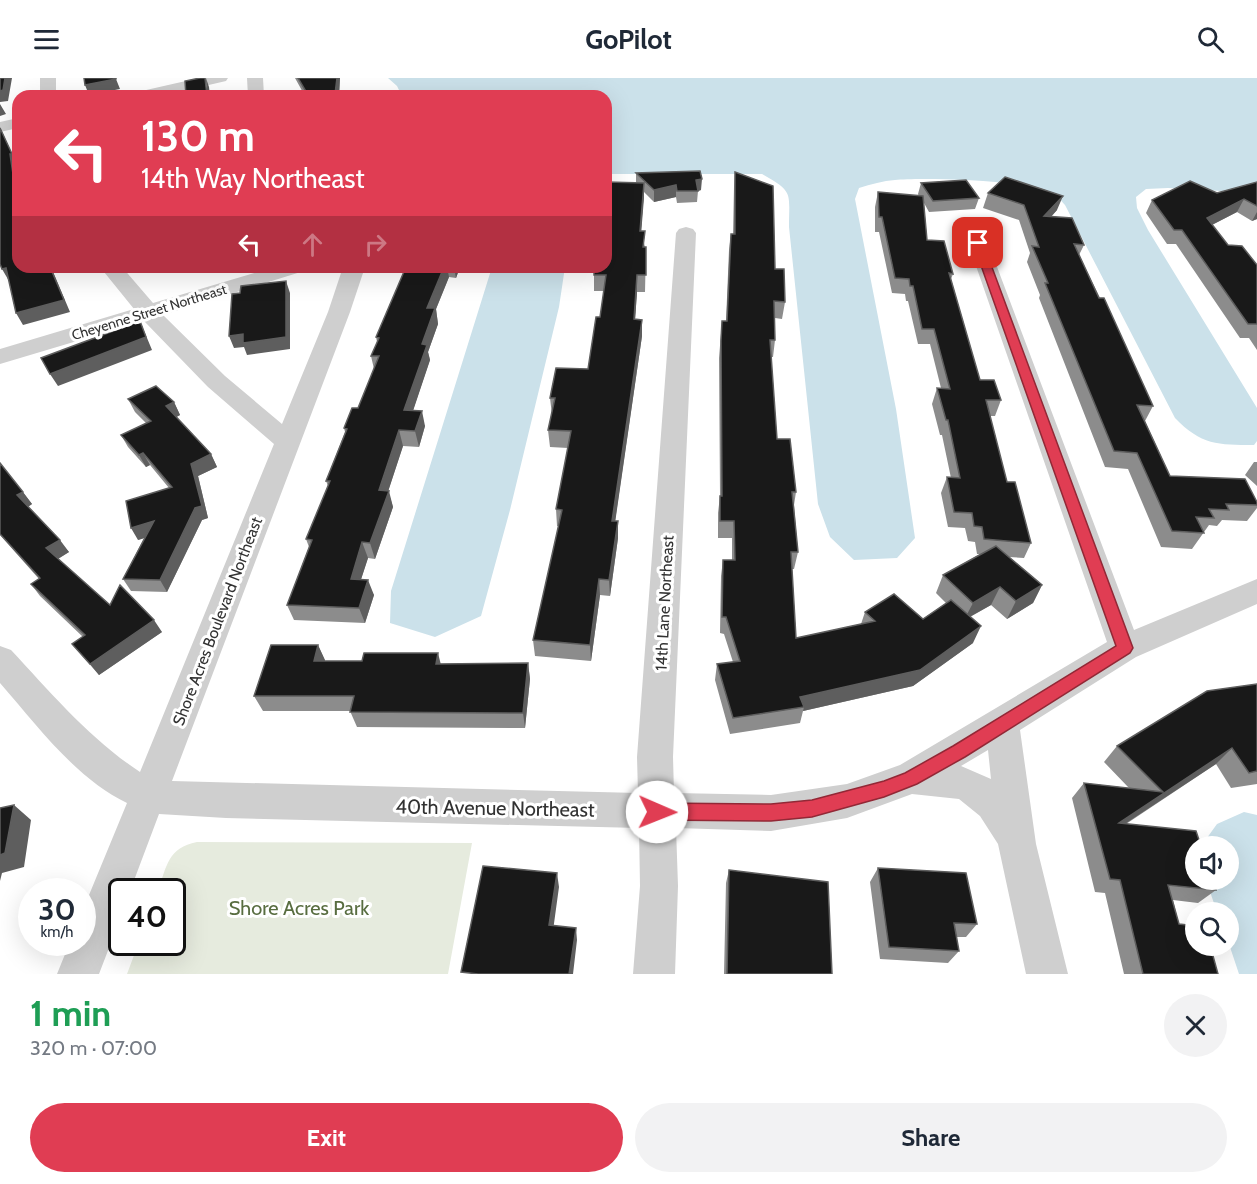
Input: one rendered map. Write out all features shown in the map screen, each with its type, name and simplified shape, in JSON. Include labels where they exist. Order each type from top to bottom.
[{"type":"street","points":[[166,90],[220,78]]},
{"type":"street","name":"14th Lane Northeast","points":[[654,974],[659,886],[655,757],[686,233]]},
{"type":"street","points":[[978,243],[1125,648]]},
{"type":"street","points":[[116,273],[146,312],[244,408],[287,441]]},
{"type":"street","name":"Cheyenne Street Northeast","points":[[0,357],[277,273]]},
{"type":"street","name":"Shore Acres Boulevard Northeast","points":[[78,974],[339,312],[352,273]]},
{"type":"street","name":"40th Avenue Northeast","points":[[148,794],[226,801],[657,812],[771,813],[812,808],[848,801],[911,778],[1125,648],[1257,591]]},
{"type":"street","points":[[0,660],[93,758],[123,781],[148,794]]},
{"type":"street","points":[[1002,723],[1017,844],[1047,974]]},
{"type":"street","points":[[911,778],[954,779],[974,787],[989,797],[1002,812],[1017,844]]},
{"type":"green space","name":"Shore Acres Park","points":[[197,842],[472,843],[448,974],[127,974],[134,956],[186,956],[186,878],[163,878],[174,853]]},
{"type":"water","points":[[388,78],[1257,78],[1257,193],[1168,188],[1146,189],[1136,197],[1137,208],[1148,230],[1257,408],[1257,441],[1254,445],[1211,442],[1193,434],[1175,418],[1065,205],[1056,196],[1044,190],[1026,186],[953,179],[909,179],[868,185],[859,188],[855,199],[896,409],[915,538],[897,558],[854,560],[830,537],[818,504],[789,227],[789,200],[785,189],[762,174],[612,174],[612,90],[399,90]]},
{"type":"water","points":[[490,273],[564,273],[559,307],[510,510],[481,616],[435,637],[390,623],[391,591]]},
{"type":"water","points":[[1244,812],[1257,815],[1257,974],[1239,974],[1233,956],[1239,956],[1239,902],[1214,902],[1209,890],[1239,890],[1239,836],[1208,836],[1217,824]]},
{"type":"building","points":[[0,78],[5,78],[3,90],[0,91]]},
{"type":"building","points":[[84,78],[116,78],[116,79],[85,85]]},
{"type":"building","points":[[205,78],[206,90],[186,90],[185,81]]},
{"type":"building","points":[[298,78],[337,78],[336,90],[305,90]]},
{"type":"building","points":[[0,128],[12,154],[10,154],[12,273],[53,273],[64,300],[16,313],[6,268],[2,269],[0,264]]},
{"type":"building","points":[[700,171],[702,179],[696,180],[698,191],[677,191],[676,185],[654,190],[636,173]]},
{"type":"building","points":[[735,172],[773,186],[775,269],[784,269],[785,302],[774,301],[775,340],[770,340],[777,439],[790,439],[796,492],[792,492],[798,552],[791,552],[796,638],[875,621],[865,612],[894,594],[923,619],[951,600],[981,626],[920,670],[800,697],[804,707],[733,718],[717,664],[740,661],[726,617],[722,617],[723,560],[735,560],[734,521],[720,521],[720,496],[722,496],[721,341],[722,321],[727,321],[731,234],[735,234]]},
{"type":"building","points":[[1005,177],[1063,196],[1044,216],[1072,218],[1084,245],[1074,244],[1099,298],[1104,298],[1153,406],[1137,405],[1170,476],[1245,479],[1257,505],[1226,504],[1229,510],[1209,509],[1214,518],[1196,517],[1204,533],[1172,531],[1137,453],[1114,451],[1045,283],[1048,283],[1032,246],[1039,247],[1024,205],[988,193]]},
{"type":"building","points":[[966,180],[979,198],[933,201],[921,183]]},
{"type":"building","points":[[1190,181],[1217,193],[1257,182],[1257,206],[1244,199],[1207,218],[1228,245],[1242,246],[1257,265],[1257,324],[1248,324],[1182,230],[1174,230],[1152,200]]},
{"type":"building","points":[[612,182],[644,183],[640,231],[645,231],[643,247],[646,247],[646,275],[637,275],[634,319],[642,320],[612,521],[618,521],[609,580],[599,579],[590,645],[533,640],[562,510],[556,509],[571,431],[548,430],[555,398],[550,398],[556,368],[588,369],[596,317],[600,317],[606,275],[594,275],[594,273],[612,273]]},
{"type":"building","points":[[878,192],[923,196],[927,240],[944,241],[953,274],[949,273],[980,380],[994,380],[1001,400],[986,400],[1007,482],[1015,482],[1031,543],[984,539],[982,527],[974,526],[972,513],[954,512],[947,477],[960,478],[948,420],[946,420],[937,388],[950,389],[934,329],[922,329],[913,286],[910,286],[909,279],[895,278],[882,217],[879,217]]},
{"type":"building","points":[[403,273],[442,273],[427,308],[435,308],[422,344],[427,345],[404,410],[422,411],[415,431],[399,430],[379,490],[389,491],[370,543],[362,542],[351,579],[368,580],[359,608],[287,605],[312,540],[306,539],[330,481],[326,481],[347,429],[344,428],[352,408],[358,408],[379,356],[371,356],[379,338],[376,337]]},
{"type":"building","points":[[286,281],[286,337],[243,343],[243,334],[229,336],[232,294],[240,293],[241,286]]},
{"type":"building","points":[[140,321],[146,337],[50,374],[41,358]]},
{"type":"building","points":[[156,386],[174,402],[166,406],[211,454],[191,464],[202,506],[195,508],[160,580],[123,579],[154,521],[131,528],[126,501],[172,487],[143,453],[139,455],[121,435],[151,421],[128,399]]},
{"type":"building","points":[[0,463],[23,492],[17,495],[60,540],[46,548],[110,605],[120,585],[154,620],[90,664],[72,644],[85,635],[31,584],[40,578],[0,534]]},
{"type":"building","points":[[996,546],[1042,585],[1016,601],[1000,587],[973,603],[943,575]]},
{"type":"building","points":[[271,645],[318,645],[314,661],[362,661],[364,653],[438,653],[436,664],[528,663],[523,713],[350,712],[354,696],[254,696]]},
{"type":"building","points":[[1257,684],[1257,771],[1249,773],[1232,748],[1119,823],[1196,831],[1198,836],[1185,836],[1185,887],[1168,885],[1179,924],[1185,925],[1185,956],[1213,956],[1218,974],[1143,974],[1120,880],[1110,879],[1084,783],[1163,792],[1117,746],[1207,691]]},
{"type":"building","points":[[14,805],[5,853],[0,855],[0,808]]},
{"type":"building","points":[[483,866],[557,873],[549,925],[576,928],[569,974],[461,972]]},
{"type":"building","points":[[878,868],[966,873],[977,924],[954,923],[959,951],[889,947]]},
{"type":"building","points":[[729,870],[828,882],[832,974],[727,974]]},
{"type":"route","points":[[657,812],[771,813],[848,801],[884,789],[911,778],[959,751],[1125,648],[978,243]]}]
